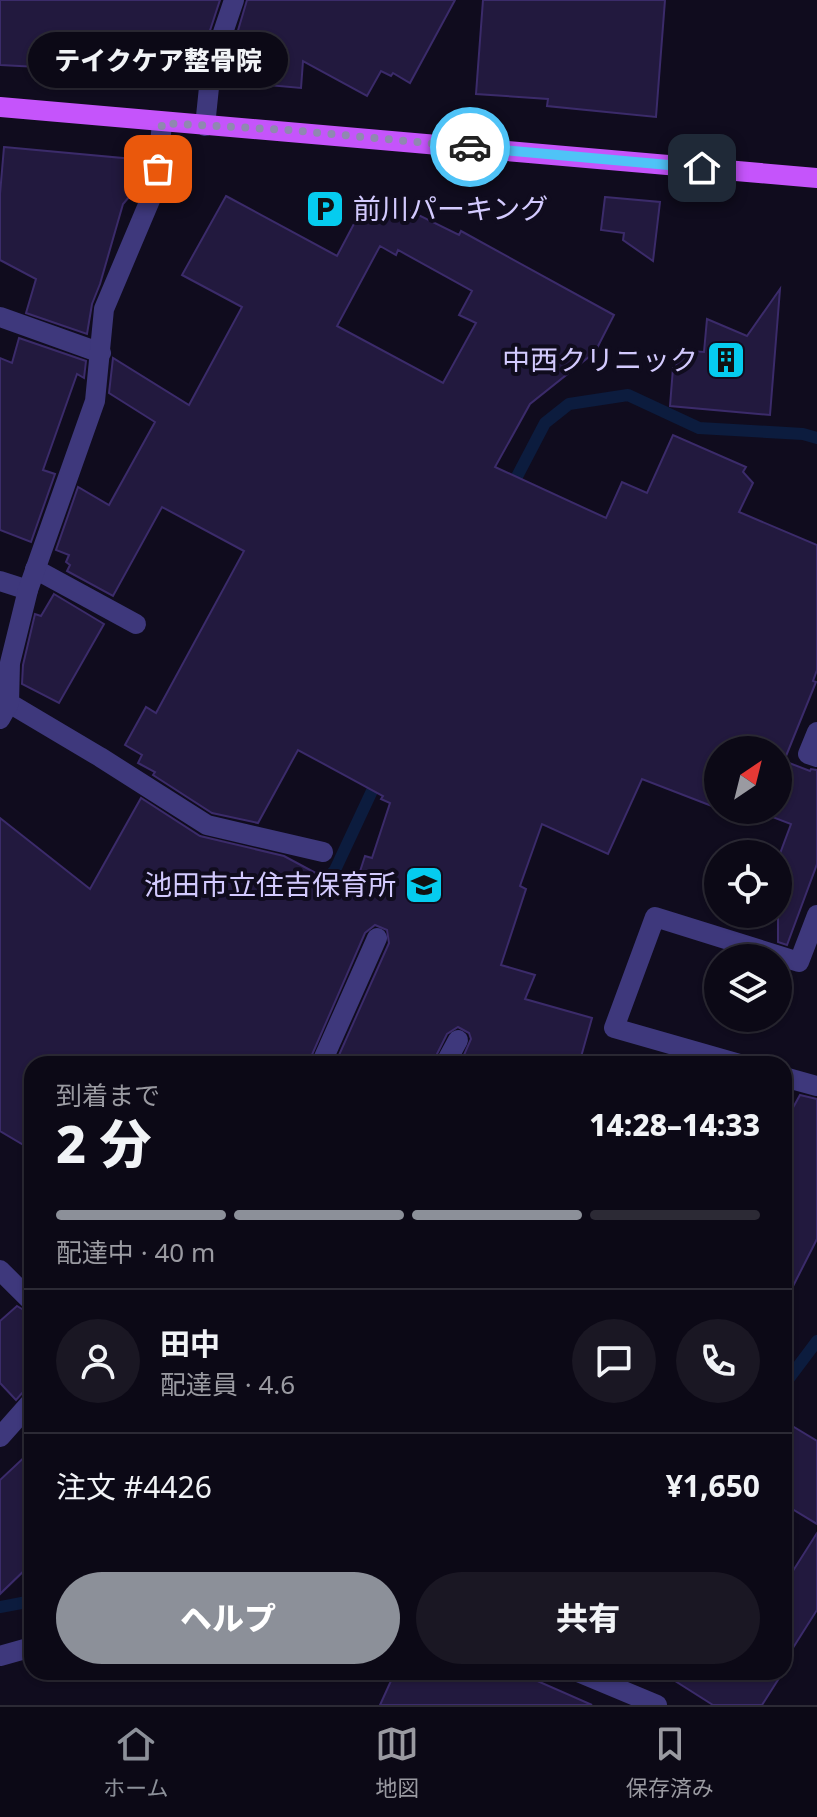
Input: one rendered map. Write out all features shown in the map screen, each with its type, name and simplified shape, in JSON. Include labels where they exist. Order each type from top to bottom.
[{"type":"main road","points":[[0,107],[817,178]]},
{"type":"street","points":[[205,126],[211,68],[234,0]]},
{"type":"street","points":[[162,123],[156,186],[104,309],[95,401],[28,590],[10,663],[4,711],[207,825],[323,852]]},
{"type":"street","points":[[0,317],[101,353]]},
{"type":"street","points":[[35,569],[136,624]]},
{"type":"street","points":[[0,581],[28,590]]},
{"type":"street","points":[[817,732],[808,754],[817,757]]},
{"type":"street","points":[[712,1056],[614,1028],[655,917],[799,962],[817,915]]},
{"type":"street","points":[[325,1056],[377,938]]},
{"type":"street","points":[[449,1056],[458,1040]]},
{"type":"street","points":[[792,1079],[817,1086]]},
{"type":"street","points":[[0,1270],[24,1294]]},
{"type":"street","points":[[0,1437],[24,1410]]},
{"type":"street","points":[[0,1656],[24,1649]]},
{"type":"street","points":[[597,1680],[657,1705]]},
{"type":"building","points":[[0,0],[220,0],[197,79],[189,78],[189,81],[0,65]]},
{"type":"building","points":[[247,0],[455,0],[410,83],[393,73],[391,76],[381,71],[367,96],[303,61],[301,88],[223,81]]},
{"type":"building","points":[[483,0],[665,0],[656,117],[547,106],[548,99],[476,94]]},
{"type":"building","points":[[4,147],[144,160],[142,182],[123,204],[92,304],[87,334],[26,313],[36,279],[0,260]]},
{"type":"building","points":[[226,196],[337,256],[366,201],[394,203],[459,235],[461,231],[614,315],[595,352],[530,404],[495,467],[606,518],[622,482],[647,493],[673,435],[746,467],[743,472],[753,483],[739,512],[817,545],[817,670],[813,681],[816,682],[792,741],[792,736],[704,736],[704,803],[642,779],[608,854],[542,824],[520,886],[526,889],[501,965],[535,975],[525,999],[592,1018],[581,1056],[464,1056],[471,1039],[469,1033],[458,1027],[447,1034],[436,1056],[339,1056],[389,943],[387,930],[375,925],[365,933],[311,1056],[24,1056],[24,1145],[0,1131],[0,818],[90,889],[141,798],[200,836],[284,856],[353,893],[365,856],[372,858],[390,803],[381,799],[383,796],[298,750],[258,823],[212,813],[153,775],[155,772],[138,763],[142,755],[125,745],[146,707],[156,713],[244,551],[162,507],[113,596],[67,571],[69,555],[56,550],[78,487],[109,505],[155,422],[109,393],[113,358],[189,405],[242,307],[182,275]],"holes":[[[380,246],[396,255],[398,250],[472,291],[459,315],[476,323],[443,383],[337,326]]]},
{"type":"building","points":[[605,197],[660,202],[653,261],[623,240],[624,233],[601,230]]},
{"type":"building","name":"中西クリニック","points":[[780,289],[770,415],[670,406],[673,368],[676,368],[678,350],[704,352],[707,319],[747,336]]},
{"type":"building","points":[[19,338],[86,361],[84,378],[77,374],[43,470],[55,474],[31,542],[0,530],[0,358],[12,363]]},
{"type":"building","points":[[54,594],[104,624],[59,703],[22,684],[23,665],[35,614],[41,616]]},
{"type":"building","points":[[792,764],[810,771],[817,770],[817,864],[787,944],[778,942],[778,928],[792,928],[792,840],[785,840],[792,824]]},
{"type":"building","points":[[800,1095],[817,1099],[817,1239],[792,1288],[792,1110]]},
{"type":"building","points":[[17,1306],[24,1310],[24,1392],[16,1400],[0,1383],[0,1321]]},
{"type":"building","points":[[792,1426],[817,1441],[817,1524],[792,1509]]},
{"type":"building","points":[[24,1458],[24,1571],[0,1594],[0,1480]]},
{"type":"building","points":[[817,1533],[817,1610],[792,1649],[792,1572]]},
{"type":"building","points":[[391,1680],[535,1680],[592,1705],[380,1705]]},
{"type":"building","points":[[674,1680],[778,1680],[762,1705],[713,1705]]},
{"type":"waterway","points":[[511,488],[545,423],[569,404],[628,395],[699,428],[803,434],[817,438]]},
{"type":"waterway","points":[[317,891],[335,870],[378,778]]},
{"type":"waterway","points":[[792,1374],[817,1341]]},
{"type":"waterway","points":[[0,1607],[24,1602]]},
{"type":"way so far","points":[[158,169],[162,123],[289,130],[470,147]]},
{"type":"place","name":"テイクケア整骨院","points":[[158,169]]},
{"type":"place","name":"前川パーキング","points":[[325,209]]},
{"type":"place","name":"中西クリニック","points":[[726,360]]},
{"type":"place","name":"池田市立住吉保育所","points":[[424,885]]},
{"type":"route","points":[[470,147],[702,168]]}]
